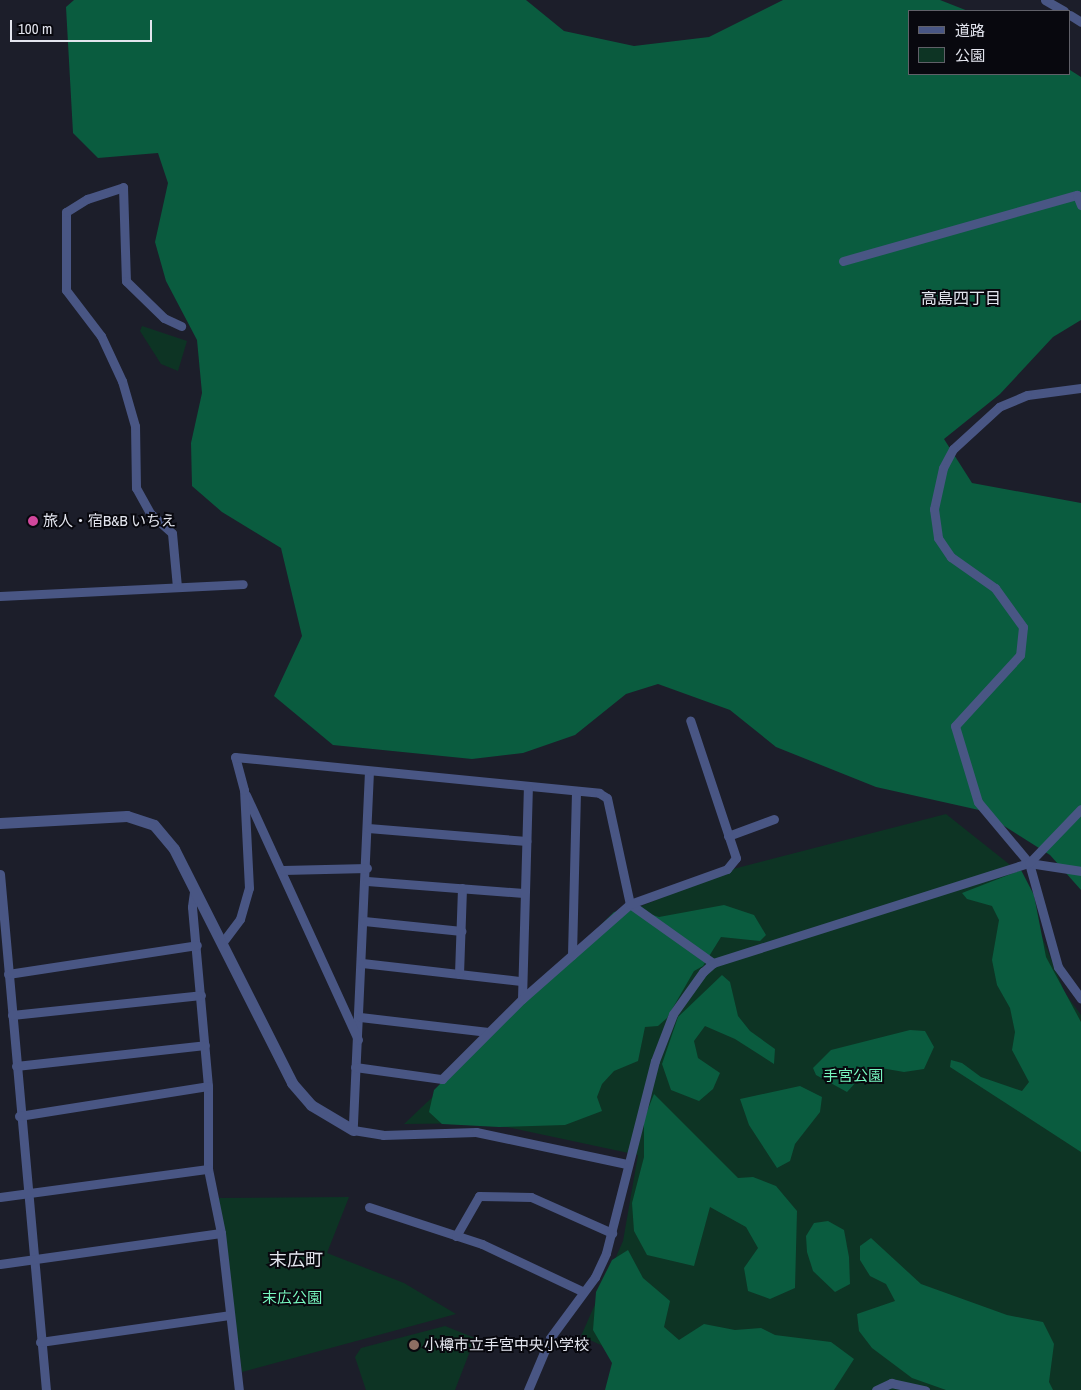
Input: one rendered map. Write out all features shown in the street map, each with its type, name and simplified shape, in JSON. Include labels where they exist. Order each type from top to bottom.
[{"type":"street","points":[[1045,0],[1062,10]]},
{"type":"street","points":[[177,587],[172,533],[150,513],[136,488],[135,426],[122,381],[101,336],[66,290],[66,212],[87,198],[122,187],[126,281],[164,318],[181,326]]},
{"type":"street","points":[[843,261],[1077,195],[1081,205]]},
{"type":"street","points":[[1081,388],[1027,395],[999,407],[953,449],[943,468],[934,509],[938,538],[951,557],[994,588],[1023,627],[1020,655],[955,726],[978,802],[1028,863],[1058,967],[1081,999]]},
{"type":"street","points":[[0,596],[244,584]]},
{"type":"street","points":[[355,1067],[442,1079],[522,999],[630,904],[727,869],[736,858],[690,720]]},
{"type":"street","points":[[222,943],[240,919],[249,888],[244,790],[236,757],[528,788],[576,791],[607,798],[630,904],[713,964]]},
{"type":"street","points":[[353,1130],[367,868],[369,771]]},
{"type":"street","points":[[522,999],[521,981],[528,788]]},
{"type":"street","points":[[244,790],[282,870],[358,1042]]},
{"type":"street","points":[[572,955],[576,791]]},
{"type":"street","points":[[1028,863],[1081,809]]},
{"type":"street","points":[[0,823],[127,816],[154,825],[174,849],[194,892],[222,943],[292,1082],[310,1105],[353,1130],[383,1135],[476,1132],[627,1164]]},
{"type":"street","points":[[728,836],[774,818]]},
{"type":"street","points":[[368,828],[526,841]]},
{"type":"street","points":[[528,1390],[550,1338],[582,1291],[595,1277],[612,1233],[640,1109],[673,1014],[687,989],[713,964],[1028,863],[1081,872]]},
{"type":"street","points":[[282,870],[367,868]]},
{"type":"street","points":[[0,874],[6,980],[12,1015],[32,1260],[46,1390]]},
{"type":"street","points":[[366,881],[524,893]]},
{"type":"street","points":[[459,974],[462,888]]},
{"type":"street","points":[[194,892],[196,945],[208,1086],[208,1169],[221,1233],[239,1390]]},
{"type":"street","points":[[364,921],[460,931]]},
{"type":"street","points":[[6,980],[196,945]]},
{"type":"street","points":[[362,963],[521,981]]},
{"type":"street","points":[[12,1015],[201,995]]},
{"type":"street","points":[[360,1017],[488,1032]]},
{"type":"street","points":[[16,1066],[205,1045]]},
{"type":"street","points":[[19,1116],[208,1086]]},
{"type":"street","points":[[0,1197],[208,1169]]},
{"type":"street","points":[[456,1236],[479,1196],[531,1197],[612,1233]]},
{"type":"street","points":[[369,1207],[456,1236],[582,1291]]},
{"type":"street","points":[[0,1264],[221,1233]]},
{"type":"street","points":[[40,1342],[230,1315]]},
{"type":"street","points":[[876,1390],[891,1383],[925,1390]]},
{"type":"green space","points":[[74,0],[526,0],[564,31],[634,46],[709,37],[783,0],[940,0],[965,10],[908,10],[908,75],[1071,75],[1071,71],[1081,77],[1081,320],[1053,337],[1000,394],[944,439],[972,483],[1081,503],[1081,890],[1050,855],[979,810],[876,787],[776,747],[730,710],[658,684],[626,694],[575,735],[523,753],[472,759],[333,745],[274,696],[302,636],[281,548],[222,512],[192,486],[191,443],[202,393],[197,340],[166,281],[155,242],[168,183],[158,153],[98,158],[73,133],[66,7]]},
{"type":"green space","points":[[142,326],[187,341],[178,371],[161,364],[140,331]]},
{"type":"green space","name":"手宮公園","points":[[946,814],[1014,868],[1065,993],[1081,1015],[1081,1390],[635,1390],[647,1366],[581,1336],[623,1241],[638,1155],[488,1123],[404,1124],[629,911],[733,869]]},
{"type":"green space","points":[[1021,870],[1034,895],[1046,957],[1081,1022],[1081,1152],[950,1067],[951,1060],[962,1063],[981,1077],[1022,1091],[1029,1082],[1012,1050],[1015,1032],[1010,1008],[997,985],[992,960],[999,920],[992,906],[967,899],[962,893]]},
{"type":"green space","points":[[724,905],[754,915],[766,935],[760,941],[721,937],[703,966],[694,971],[667,1018],[658,1026],[645,1027],[638,1061],[614,1071],[602,1084],[597,1097],[602,1111],[565,1125],[499,1127],[442,1124],[429,1112],[434,1090],[614,912],[631,908],[659,917]]},
{"type":"green space","points":[[722,975],[730,982],[738,1016],[750,1031],[775,1049],[774,1064],[735,1039],[705,1026],[694,1041],[698,1058],[720,1073],[713,1089],[699,1101],[671,1090],[662,1064],[678,1017]]},
{"type":"green space","points":[[910,1030],[925,1031],[934,1047],[924,1069],[904,1072],[881,1068],[858,1080],[847,1092],[816,1075],[813,1068],[831,1050]]},
{"type":"green space","points":[[800,1086],[822,1097],[820,1112],[795,1144],[790,1161],[777,1168],[749,1125],[740,1099]]},
{"type":"green space","points":[[654,1094],[738,1178],[753,1177],[776,1186],[797,1211],[795,1288],[770,1299],[748,1291],[744,1268],[758,1248],[746,1227],[710,1207],[694,1266],[647,1255],[634,1231],[632,1203],[644,1157],[644,1119]]},
{"type":"green space","name":"末広公園","points":[[349,1197],[327,1253],[404,1283],[456,1314],[242,1372],[218,1198]]},
{"type":"green space","points":[[828,1221],[844,1230],[849,1257],[850,1284],[835,1292],[813,1271],[807,1252],[806,1236],[814,1223]]},
{"type":"green space","points":[[871,1238],[921,1284],[1007,1315],[1043,1322],[1054,1344],[1049,1382],[1053,1390],[946,1390],[912,1378],[872,1348],[859,1331],[857,1314],[895,1301],[886,1284],[870,1276],[860,1260],[860,1246]]},
{"type":"green space","points":[[628,1250],[643,1278],[670,1301],[664,1327],[679,1340],[704,1324],[735,1330],[761,1328],[775,1335],[831,1342],[854,1359],[834,1390],[605,1390],[612,1363],[593,1330],[596,1292],[612,1260]]},
{"type":"green space","points":[[445,1326],[475,1338],[455,1390],[366,1390],[355,1357],[361,1348]]},
{"type":"place","name":"旅人・宿B&B いちえ","points":[[33,521]]},
{"type":"place","name":"小樽市立手宮中央小学校","points":[[414,1345]]},
{"type":"district","name":"高島四丁目","points":[[961,298]]},
{"type":"district","name":"末広町","points":[[296,1260]]}]
